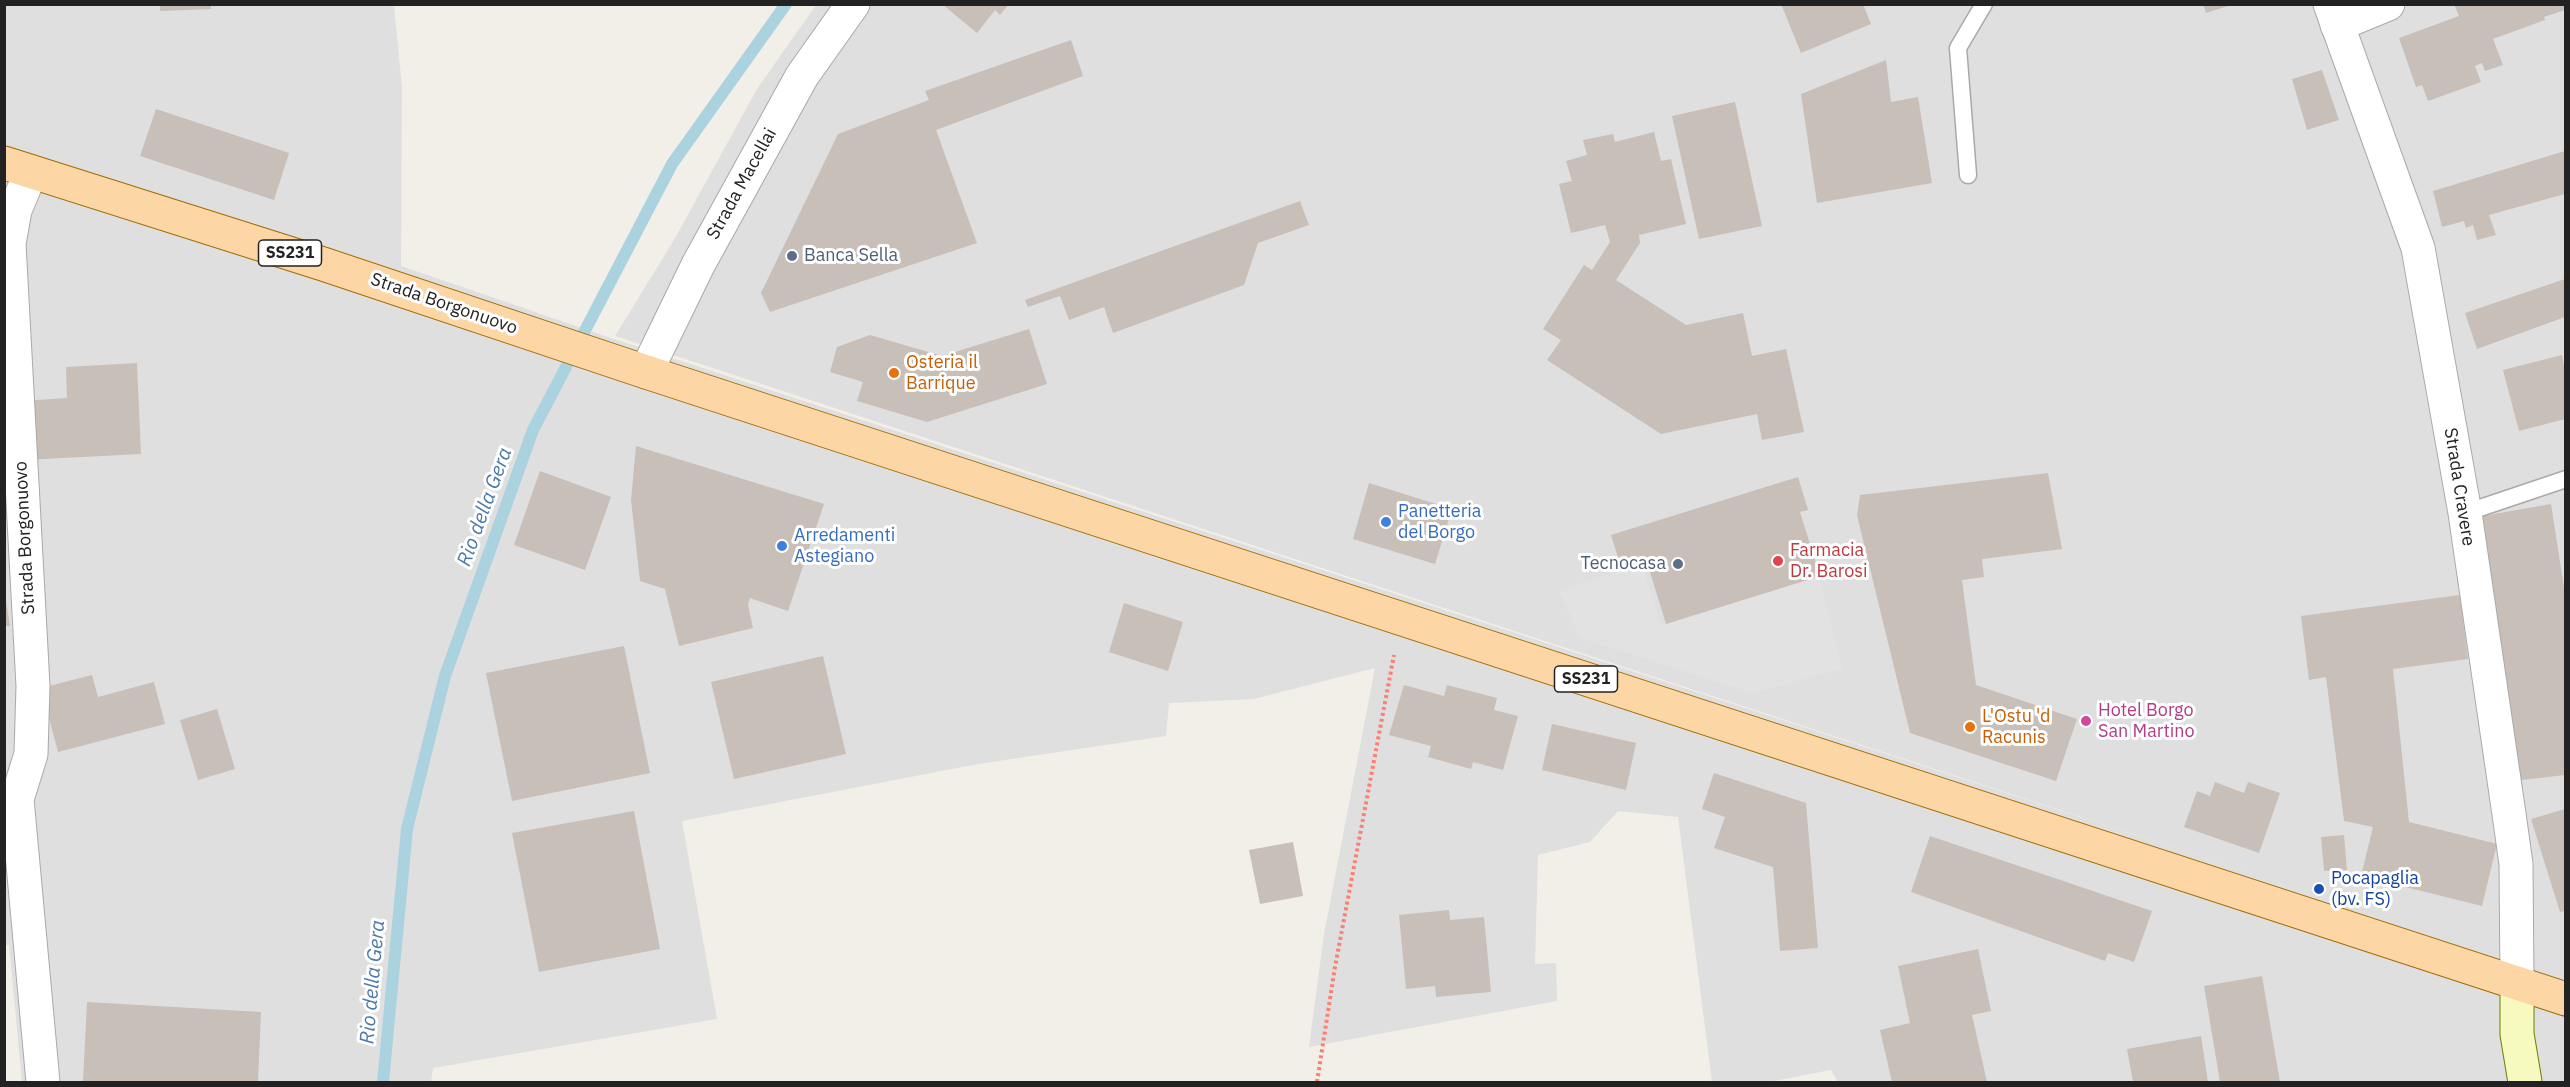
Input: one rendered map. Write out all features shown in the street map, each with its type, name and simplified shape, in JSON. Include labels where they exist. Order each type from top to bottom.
[{"type":"main road","name":"Strada Borgonuovo","points":[[18,168],[323,264],[646,372]]},
{"type":"main road","name":"SS231","points":[[646,372],[2565,999]]},
{"type":"main road","points":[[2517,983],[2517,1034],[2525,1083]]},
{"type":"street","name":"Strada Macellai","points":[[646,372],[698,265],[802,76],[853,4]]},
{"type":"street","points":[[2333,15],[2388,4]]},
{"type":"street","name":"Strada Cravere","points":[[2333,15],[2418,248],[2464,513],[2516,864],[2517,983]]},
{"type":"street","name":"Strada Borgonuovo","points":[[18,168],[15,210],[9,244],[33,686],[31,754],[11,797],[43,1083]]},
{"type":"lane","points":[[1968,175],[1958,48],[1984,4]]},
{"type":"lane","points":[[2464,513],[2565,479]]},
{"type":"path","points":[[1317,1083],[1335,968],[1401,618]]},
{"type":"shaded area","points":[[5,5],[394,5],[402,88],[401,266],[614,339],[2270,879],[615,336],[674,240],[757,89],[816,5],[2565,5],[2565,1082],[1838,1082],[1831,1070],[1769,1082],[1712,1082],[1678,817],[1618,811],[1590,842],[1538,855],[1535,964],[1556,963],[1557,1001],[1309,1047],[1324,934],[1375,668],[1254,699],[1169,703],[1166,736],[978,764],[682,821],[717,1019],[433,1068],[431,1082],[22,1082],[9,945],[5,945]]},
{"type":"shaded area","points":[[1642,563],[1661,626],[1819,577],[1842,669],[1752,693],[1580,638],[1559,591]]},
{"type":"building","points":[[160,4],[211,4],[211,9],[160,11]]},
{"type":"building","points":[[942,4],[1009,4],[1000,15],[995,10],[977,33]]},
{"type":"building","points":[[1781,4],[1863,4],[1871,24],[1801,53]]},
{"type":"building","points":[[2203,4],[2231,4],[2231,5],[2206,13]]},
{"type":"building","points":[[2454,4],[2565,4],[2565,10],[2544,17],[2545,20],[2493,39],[2503,65],[2485,71],[2482,63],[2475,66],[2481,82],[2428,101],[2422,85],[2416,87],[2399,38],[2459,16]]},
{"type":"building","points":[[1071,40],[1083,76],[936,130],[977,243],[770,312],[761,293],[838,134],[929,100],[925,91]]},
{"type":"building","points":[[1886,60],[1891,102],[1918,97],[1932,183],[1817,203],[1801,94]]},
{"type":"building","points":[[2322,70],[2339,120],[2307,130],[2292,79]]},
{"type":"building","points":[[1735,102],[1762,226],[1699,239],[1672,116]]},
{"type":"building","points":[[156,109],[289,153],[274,200],[140,156]]},
{"type":"building","points":[[1654,132],[1661,161],[1671,159],[1686,224],[1639,235],[1640,243],[1616,280],[1686,325],[1743,313],[1752,356],[1786,349],[1804,432],[1762,440],[1757,414],[1661,434],[1547,360],[1561,340],[1543,329],[1584,265],[1592,270],[1610,242],[1605,225],[1571,233],[1559,184],[1572,181],[1566,161],[1587,155],[1583,140],[1613,134],[1615,142]]},
{"type":"building","points":[[2565,151],[2565,194],[2489,215],[2496,235],[2477,240],[2473,225],[2466,228],[2464,221],[2442,227],[2433,191]]},
{"type":"building","points":[[1300,201],[1309,225],[1258,243],[1244,285],[1113,333],[1104,307],[1069,320],[1060,296],[1028,307],[1025,300]]},
{"type":"building","points":[[2565,279],[2565,317],[2477,349],[2465,313]]},
{"type":"building","points":[[1029,329],[1047,384],[927,422],[857,401],[863,382],[830,372],[837,347],[870,335],[942,356]]},
{"type":"building","points":[[2562,355],[2565,370],[2565,419],[2519,431],[2503,370]]},
{"type":"building","points":[[137,363],[141,454],[24,460],[22,401],[67,398],[66,367]]},
{"type":"building","points":[[636,446],[824,504],[788,611],[750,598],[748,605],[753,628],[679,646],[665,589],[640,581],[631,500]]},
{"type":"building","points":[[540,471],[611,497],[585,570],[514,545]]},
{"type":"building","points":[[2048,473],[2062,549],[1982,559],[1984,577],[1962,580],[1976,685],[2077,719],[2056,781],[1910,733],[1857,515],[1860,495]]},
{"type":"building","points":[[1798,477],[1808,510],[1800,512],[1820,576],[1666,624],[1646,559],[1621,567],[1611,535]]},
{"type":"building","points":[[1369,483],[1452,509],[1435,564],[1353,539]]},
{"type":"building","points":[[2551,504],[2565,594],[2565,775],[2513,781],[2477,517]]},
{"type":"building","points":[[4,588],[10,626],[4,626]]},
{"type":"building","points":[[2460,595],[2468,659],[2393,669],[2409,822],[2497,844],[2482,906],[2361,876],[2373,827],[2344,821],[2326,677],[2309,680],[2301,616]]},
{"type":"building","points":[[1124,603],[1183,622],[1168,671],[1109,652]]},
{"type":"building","points":[[624,646],[650,773],[512,801],[486,673]]},
{"type":"building","points":[[823,656],[846,754],[734,779],[711,682]]},
{"type":"building","points":[[92,675],[98,697],[154,682],[165,724],[58,752],[41,688]]},
{"type":"building","points":[[1404,685],[1444,696],[1447,685],[1497,698],[1494,710],[1518,716],[1503,770],[1473,762],[1471,769],[1428,757],[1431,746],[1389,735]]},
{"type":"building","points":[[217,709],[235,769],[198,780],[180,720]]},
{"type":"building","points":[[1552,724],[1636,743],[1626,790],[1542,770]]},
{"type":"building","points":[[1714,773],[1806,803],[1818,948],[1780,951],[1773,867],[1714,848],[1725,817],[1702,809]]},
{"type":"building","points":[[2215,782],[2244,793],[2248,782],[2280,793],[2259,853],[2184,827],[2197,791],[2210,796]]},
{"type":"building","points":[[2565,809],[2565,911],[2560,912],[2531,819]]},
{"type":"building","points":[[634,811],[660,949],[539,972],[512,833]]},
{"type":"building","points":[[2344,835],[2347,870],[2324,871],[2321,837]]},
{"type":"building","points":[[1930,836],[2152,911],[2134,962],[2108,953],[2105,961],[1911,892]]},
{"type":"building","points":[[1293,842],[1303,896],[1260,904],[1249,850]]},
{"type":"building","points":[[1449,910],[1450,920],[1484,917],[1491,992],[1436,997],[1435,986],[1406,989],[1399,915]]},
{"type":"building","points":[[1978,949],[1991,1011],[1972,1015],[1987,1082],[1892,1082],[1880,1030],[1910,1023],[1898,966]]},
{"type":"building","points":[[2262,976],[2280,1082],[2220,1082],[2204,986]]},
{"type":"building","points":[[87,1002],[261,1012],[258,1082],[83,1082]]},
{"type":"building","points":[[2201,1036],[2208,1082],[2133,1082],[2127,1049]]},
{"type":"waterway","name":"Rio della Gera","points":[[383,1082],[407,829],[445,676],[533,430],[672,164],[786,4]]},
{"type":"place","name":"Banca Sella","points":[[792,256]]},
{"type":"place","name":"Osteria il Barrique","points":[[894,373]]},
{"type":"place","name":"Panetteria del Borgo","points":[[1386,522]]},
{"type":"place","name":"Arredamenti Astegiano","points":[[782,546]]},
{"type":"place","name":"Farmacia Dr. Barosi","points":[[1778,561]]},
{"type":"place","name":"Tecnocasa","points":[[1678,564]]},
{"type":"place","name":"Hotel Borgo San Martino","points":[[2086,721]]},
{"type":"place","name":"L'Ostu 'd Racunis","points":[[1970,727]]},
{"type":"place","name":"Pocapaglia (bv. FS)","points":[[2319,889]]}]
